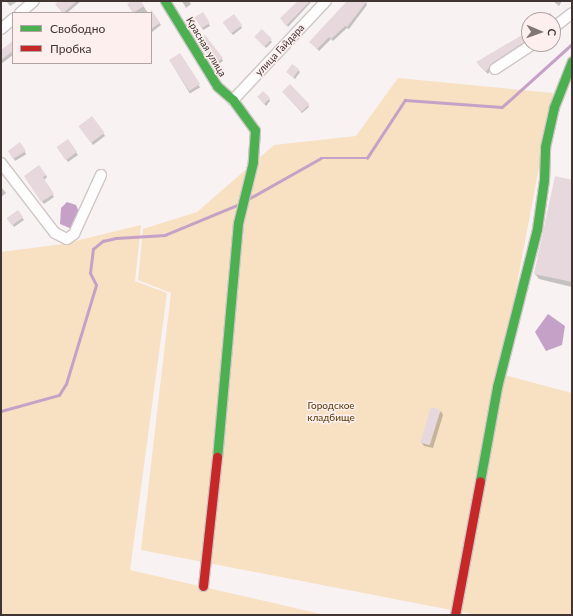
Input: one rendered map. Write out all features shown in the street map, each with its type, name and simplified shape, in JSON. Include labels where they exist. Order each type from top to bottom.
[{"type":"street","points":[[21,12],[34,1]]},
{"type":"street","name":"Красная улица","points":[[166,1],[217,86],[233,100],[255,130],[253,154],[238,224],[220,430],[203,586]]},
{"type":"street","name":"улица Гайдара","points":[[233,100],[326,1]]},
{"type":"street","points":[[561,22],[572,13]]},
{"type":"street","points":[[1,29],[12,20]]},
{"type":"street","points":[[495,69],[521,52]]},
{"type":"street","points":[[455,615],[498,387],[536,229],[544,180],[545,147],[554,107],[572,61]]},
{"type":"street","points":[[1,163],[55,233],[67,239],[74,234],[102,175]]},
{"type":"green space","name":"Городское кладбище","points":[[398,78],[553,93],[500,374],[572,393],[572,615],[477,615],[141,550],[171,293],[138,280],[143,229],[197,212],[274,145],[356,136]]},
{"type":"green space","points":[[141,225],[135,281],[167,293],[130,570],[325,615],[1,615],[1,252],[63,244]]},
{"type":"shaded area","points":[[67,202],[76,205],[79,212],[72,229],[60,224],[61,208]]},
{"type":"shaded area","points":[[548,314],[565,326],[562,345],[546,351],[535,332]]},
{"type":"building","points":[[59,1],[77,1],[64,12],[62,12],[55,4]]},
{"type":"building","points":[[132,1],[141,1],[144,6],[132,12],[127,4]]},
{"type":"building","points":[[298,1],[310,1],[286,26],[280,18]]},
{"type":"building","points":[[347,1],[367,1],[347,27],[345,26],[331,39],[329,37],[317,49],[309,42]]},
{"type":"building","points":[[151,9],[160,23],[152,28],[152,12]]},
{"type":"building","points":[[203,12],[210,23],[201,28],[195,17]]},
{"type":"building","points":[[234,14],[242,25],[231,34],[223,22]]},
{"type":"building","points":[[262,29],[272,39],[264,47],[254,37]]},
{"type":"building","points":[[205,35],[223,58],[214,64],[199,40]]},
{"type":"building","points":[[521,36],[521,44],[491,64],[486,72],[476,62]]},
{"type":"building","points":[[12,42],[12,52],[1,60],[1,50]]},
{"type":"building","points":[[180,53],[200,84],[189,91],[169,60]]},
{"type":"building","points":[[292,64],[299,69],[293,77],[286,72]]},
{"type":"building","points":[[290,84],[309,104],[302,112],[282,92]]},
{"type":"building","points":[[263,91],[270,98],[264,104],[257,97]]},
{"type":"building","points":[[92,116],[105,133],[91,143],[78,126]]},
{"type":"building","points":[[68,139],[77,152],[66,160],[57,147]]},
{"type":"building","points":[[20,142],[26,151],[13,159],[8,151]]},
{"type":"building","points":[[39,165],[46,175],[43,177],[54,194],[41,202],[24,176]]},
{"type":"building","points":[[555,176],[572,180],[572,282],[534,274]]},
{"type":"building","points":[[18,210],[23,217],[12,226],[7,218]]},
{"type":"building","points":[[431,407],[441,410],[430,445],[420,442]]},
{"type":"waterway","points":[[250,198],[321,158],[367,158],[405,100],[502,107],[572,44]]},
{"type":"waterway","points":[[1,411],[59,395],[66,384],[96,285],[90,273],[93,249],[103,241],[116,238],[165,235],[237,205]]},
{"type":"traffic: fast","points":[[165,1],[217,86],[233,100],[255,130],[253,162],[238,223],[217,457]]},
{"type":"traffic: fast","points":[[480,481],[497,387],[537,229],[544,180],[545,147],[554,107],[572,61]]},
{"type":"traffic: jam","points":[[203,586],[217,457]]},
{"type":"traffic: jam","points":[[455,615],[480,481]]}]
